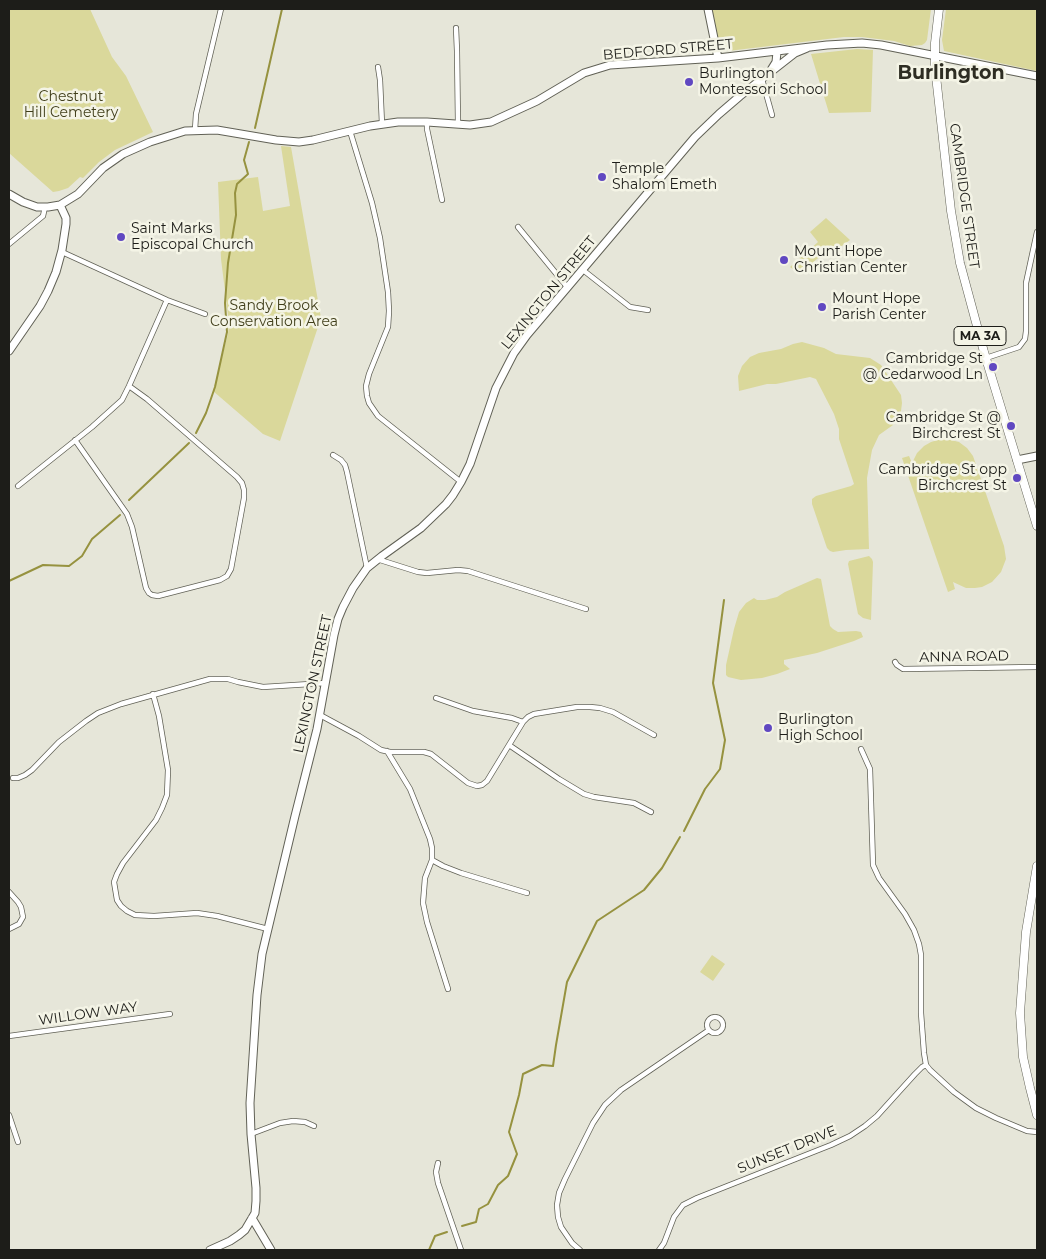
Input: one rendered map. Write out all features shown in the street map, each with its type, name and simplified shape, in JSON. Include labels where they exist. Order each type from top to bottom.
[{"type":"main road","name":"CAMBRIDGE STREET","points":[[939,9],[934,56],[946,170],[960,263],[986,358],[1037,526]]},
{"type":"main road","points":[[1037,869],[1027,921],[1020,1013],[1023,1057],[1037,1115]]},
{"type":"street","points":[[194,130],[220,9]]},
{"type":"street","points":[[708,9],[718,58]]},
{"type":"street","points":[[456,28],[458,124]]},
{"type":"street","name":"BEDFORD STREET","points":[[9,194],[37,207],[45,208],[60,205],[78,194],[103,168],[123,154],[169,135],[194,130],[227,131],[299,142],[398,122],[479,124],[491,122],[537,101],[579,76],[598,68],[624,64],[718,58],[872,43],[1037,76]]},
{"type":"street","name":"LEXINGTON STREET","points":[[252,1218],[255,1213],[256,1200],[250,1103],[257,995],[262,954],[320,716],[334,635],[338,619],[350,593],[367,568],[415,533],[446,504],[461,482],[474,454],[496,388],[506,366],[520,344],[694,137],[719,114],[795,53],[807,48]]},
{"type":"street","points":[[772,116],[765,77],[776,62],[776,52]]},
{"type":"street","points":[[378,67],[382,124]]},
{"type":"street","points":[[427,122],[442,200]]},
{"type":"street","points":[[350,131],[372,203],[380,238],[388,292],[388,326],[369,374],[366,396],[372,409],[382,420],[461,482]]},
{"type":"street","points":[[9,351],[48,291],[58,267],[66,222],[60,205]]},
{"type":"street","points":[[9,244],[42,217],[45,208]]},
{"type":"street","points":[[518,227],[568,288]]},
{"type":"street","points":[[986,358],[1019,347],[1025,339],[1026,283],[1037,232]]},
{"type":"street","points":[[62,252],[167,300],[205,314]]},
{"type":"street","points":[[583,270],[630,307],[648,310]]},
{"type":"street","points":[[18,486],[92,427],[119,402],[129,386],[167,300]]},
{"type":"street","points":[[76,440],[127,514],[132,527],[146,588],[149,593],[158,596],[226,577],[230,570],[244,498],[242,483],[147,399],[129,386]]},
{"type":"street","points":[[333,455],[345,465],[367,568]]},
{"type":"street","points":[[1017,460],[1037,456]]},
{"type":"street","points":[[377,560],[418,572],[468,571],[586,608]]},
{"type":"street","name":"ANNA ROAD","points":[[895,662],[896,665],[903,669],[1037,667]]},
{"type":"street","points":[[13,778],[18,778],[32,770],[59,742],[86,720],[110,708],[153,694],[210,679],[228,679],[263,687],[326,683]]},
{"type":"street","points":[[153,694],[160,716],[168,770],[167,795],[156,820],[123,863],[117,874],[114,882],[117,900],[121,906],[135,915],[154,916],[197,913],[268,929]]},
{"type":"street","points":[[436,698],[473,711],[512,718],[523,722]]},
{"type":"street","points":[[320,716],[359,736],[381,750],[431,754],[468,783],[477,786],[487,781],[523,722],[530,716],[538,713],[595,707],[613,712],[654,735]]},
{"type":"street","points":[[509,746],[584,794],[634,803],[651,812]]},
{"type":"street","points":[[861,749],[870,769],[873,865],[879,878],[905,914],[919,944],[921,955],[921,1012],[926,1065],[954,1092],[976,1108],[1028,1131],[1037,1132]]},
{"type":"street","points":[[387,751],[410,789],[430,839],[432,860],[425,878],[423,903],[448,989]]},
{"type":"street","points":[[432,860],[461,873],[527,893]]},
{"type":"street","points":[[9,892],[21,907],[23,917],[19,924],[9,929]]},
{"type":"street","name":"WILLOW WAY","points":[[9,1036],[170,1014]]},
{"type":"street","points":[[580,1250],[572,1243],[562,1226],[558,1217],[557,1206],[565,1179],[596,1117],[610,1100],[627,1086],[709,1030]]},
{"type":"street","name":"SUNSET DRIVE","points":[[659,1250],[664,1243],[674,1217],[684,1206],[697,1198],[850,1136],[877,1116],[918,1070],[926,1065]]},
{"type":"street","points":[[9,1115],[18,1142]]},
{"type":"street","points":[[251,1134],[280,1123],[293,1121],[305,1122],[314,1126]]},
{"type":"street","points":[[438,1163],[436,1172],[438,1182],[461,1250]]},
{"type":"street","points":[[210,1250],[239,1235],[245,1230],[252,1218],[272,1250]]},
{"type":"green space","name":"Chestnut Hill Cemetery","points":[[9,9],[90,9],[112,57],[126,76],[153,132],[115,150],[99,162],[83,178],[80,177],[68,188],[53,192],[9,153]]},
{"type":"green space","points":[[711,9],[931,9],[927,40],[922,45],[910,46],[894,41],[844,37],[728,51],[720,48]]},
{"type":"green space","points":[[946,9],[1037,9],[1037,71],[944,51],[942,40]]},
{"type":"green space","points":[[857,49],[873,50],[871,112],[829,113],[811,54]]},
{"type":"green space","name":"Sandy Brook Conservation Area","points":[[281,146],[291,147],[321,318],[280,441],[263,434],[213,391],[228,334],[229,323],[221,259],[218,182],[258,177],[263,211],[290,206]]},
{"type":"green space","points":[[826,218],[850,240],[827,257],[823,254],[799,274],[790,267],[818,242],[810,232]]},
{"type":"green space","points":[[802,342],[824,348],[836,354],[870,358],[881,365],[901,395],[901,411],[893,425],[879,435],[872,450],[867,478],[869,549],[830,551],[827,548],[812,504],[812,499],[816,496],[854,484],[839,439],[839,429],[834,414],[816,379],[810,377],[739,391],[738,376],[742,366],[750,357]]},
{"type":"green space","points":[[941,439],[959,442],[973,456],[1004,546],[1006,559],[1001,572],[992,582],[982,587],[966,588],[953,582],[955,589],[948,592],[902,458],[909,456],[912,463],[917,453],[924,446]]},
{"type":"green space","points":[[869,556],[873,562],[871,620],[863,618],[858,614],[848,564],[849,561]]},
{"type":"green space","points":[[817,578],[821,579],[830,626],[838,632],[861,632],[863,637],[817,653],[784,660],[784,664],[790,669],[777,674],[741,680],[728,677],[726,675],[726,665],[734,629],[739,612],[746,603],[754,598],[765,600],[777,597]]},
{"type":"green space","points":[[712,955],[725,964],[713,981],[700,972]]},
{"type":"waterway","points":[[255,128],[282,9]]},
{"type":"waterway","points":[[196,433],[206,413],[215,387],[227,332],[225,303],[228,263],[236,215],[235,193],[237,184],[248,174],[244,160],[249,142]]},
{"type":"waterway","points":[[129,500],[189,443]]},
{"type":"waterway","points":[[9,581],[43,565],[69,566],[82,556],[92,539],[120,515]]},
{"type":"waterway","points":[[684,831],[705,789],[720,769],[725,740],[713,683],[724,600]]},
{"type":"waterway","points":[[462,1226],[476,1222],[479,1209],[488,1204],[498,1185],[508,1176],[517,1154],[509,1132],[523,1074],[542,1065],[553,1066],[567,982],[597,921],[644,890],[662,868],[680,837]]},
{"type":"waterway","points":[[429,1250],[435,1236],[447,1232]]},
{"type":"place","name":"Burlington Montessori School","points":[[689,82]]},
{"type":"place","name":"Temple Shalom Emeth","points":[[602,177]]},
{"type":"place","name":"Saint Marks Episcopal Church","points":[[121,237]]},
{"type":"place","name":"Mount Hope Christian Center","points":[[784,260]]},
{"type":"place","name":"Mount Hope Parish Center","points":[[822,307]]},
{"type":"place","name":"Cambridge St @ Cedarwood Ln","points":[[993,367]]},
{"type":"place","name":"Cambridge St @ Birchcrest St","points":[[1011,426]]},
{"type":"place","name":"Cambridge St opp Birchcrest St","points":[[1017,478]]},
{"type":"place","name":"Burlington High School","points":[[768,728]]},
{"type":"district","name":"Burlington","points":[[951,73]]}]
